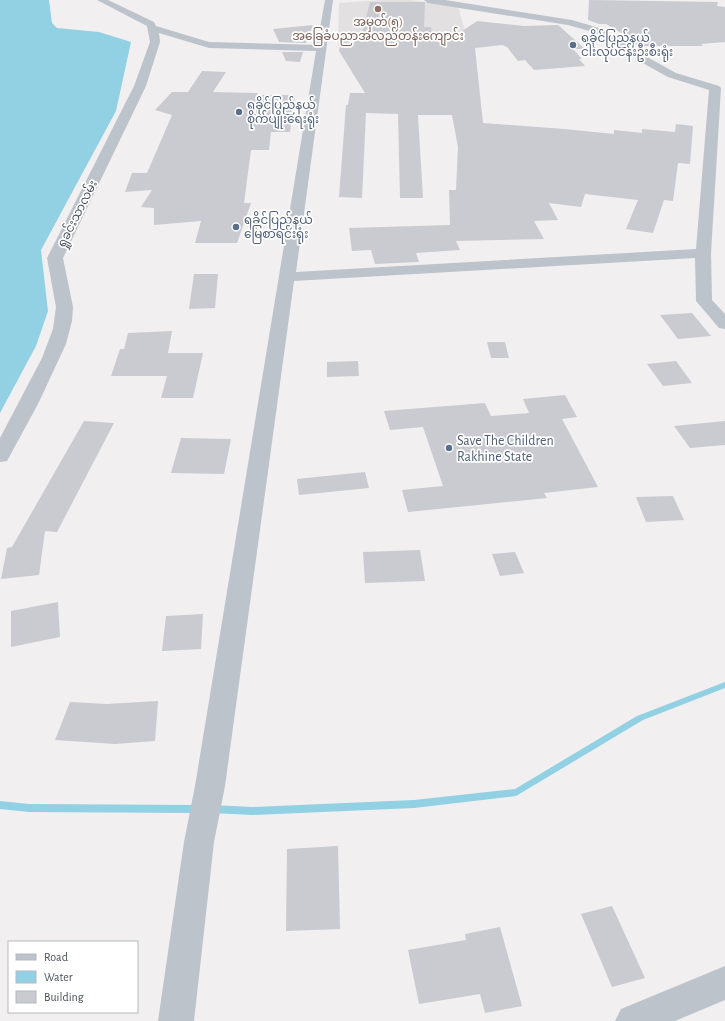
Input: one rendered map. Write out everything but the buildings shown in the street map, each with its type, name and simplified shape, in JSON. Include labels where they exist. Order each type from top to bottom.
[{"type":"street","points":[[102,0],[112,6],[145,20],[153,28],[180,38],[209,44],[323,48]]},
{"type":"street","points":[[176,1021],[199,842],[210,786],[323,48],[329,0]]},
{"type":"street","points":[[428,0],[570,22]]},
{"type":"street","points":[[542,7],[570,22],[610,36],[672,75],[722,88],[703,253],[704,300],[725,324]]},
{"type":"street","name":"ရှုခင်းသာလမ်း","points":[[0,456],[23,417],[58,340],[64,316],[65,303],[56,273],[55,258],[140,86],[154,48],[155,36],[153,28]]},
{"type":"street","points":[[287,277],[703,253]]},
{"type":"street","points":[[632,1021],[725,983]]},
{"type":"shaded area","points":[[381,0],[411,0],[458,7],[466,34],[338,46],[339,3]]},
{"type":"water","points":[[0,0],[49,0],[52,23],[57,28],[99,32],[131,42],[116,111],[41,250],[48,311],[36,346],[0,413]]},
{"type":"waterway","points":[[212,809],[252,811],[414,804],[516,792],[640,718],[725,685]]},
{"type":"waterway","points":[[0,805],[29,808],[197,809]]},
{"type":"place","name":"အမှတ်(၅) အခြေခံပညာအလည်တန်းကျောင်း","points":[[378,9]]},
{"type":"place","name":"ရခိုင်ပြည်နယ် ငါးလုပ်ငန်းဦးစီးရုံး","points":[[573,45]]},
{"type":"place","name":"ရခိုင်ပြည်နယ် စိုက်ပျိုးရေးရုံး","points":[[239,112]]},
{"type":"place","name":"ရခိုင်ပြည်နယ် မြေစာရင်းရုံး","points":[[236,227]]},
{"type":"place","name":"Save The Children Rakhine State","points":[[449,448]]}]
